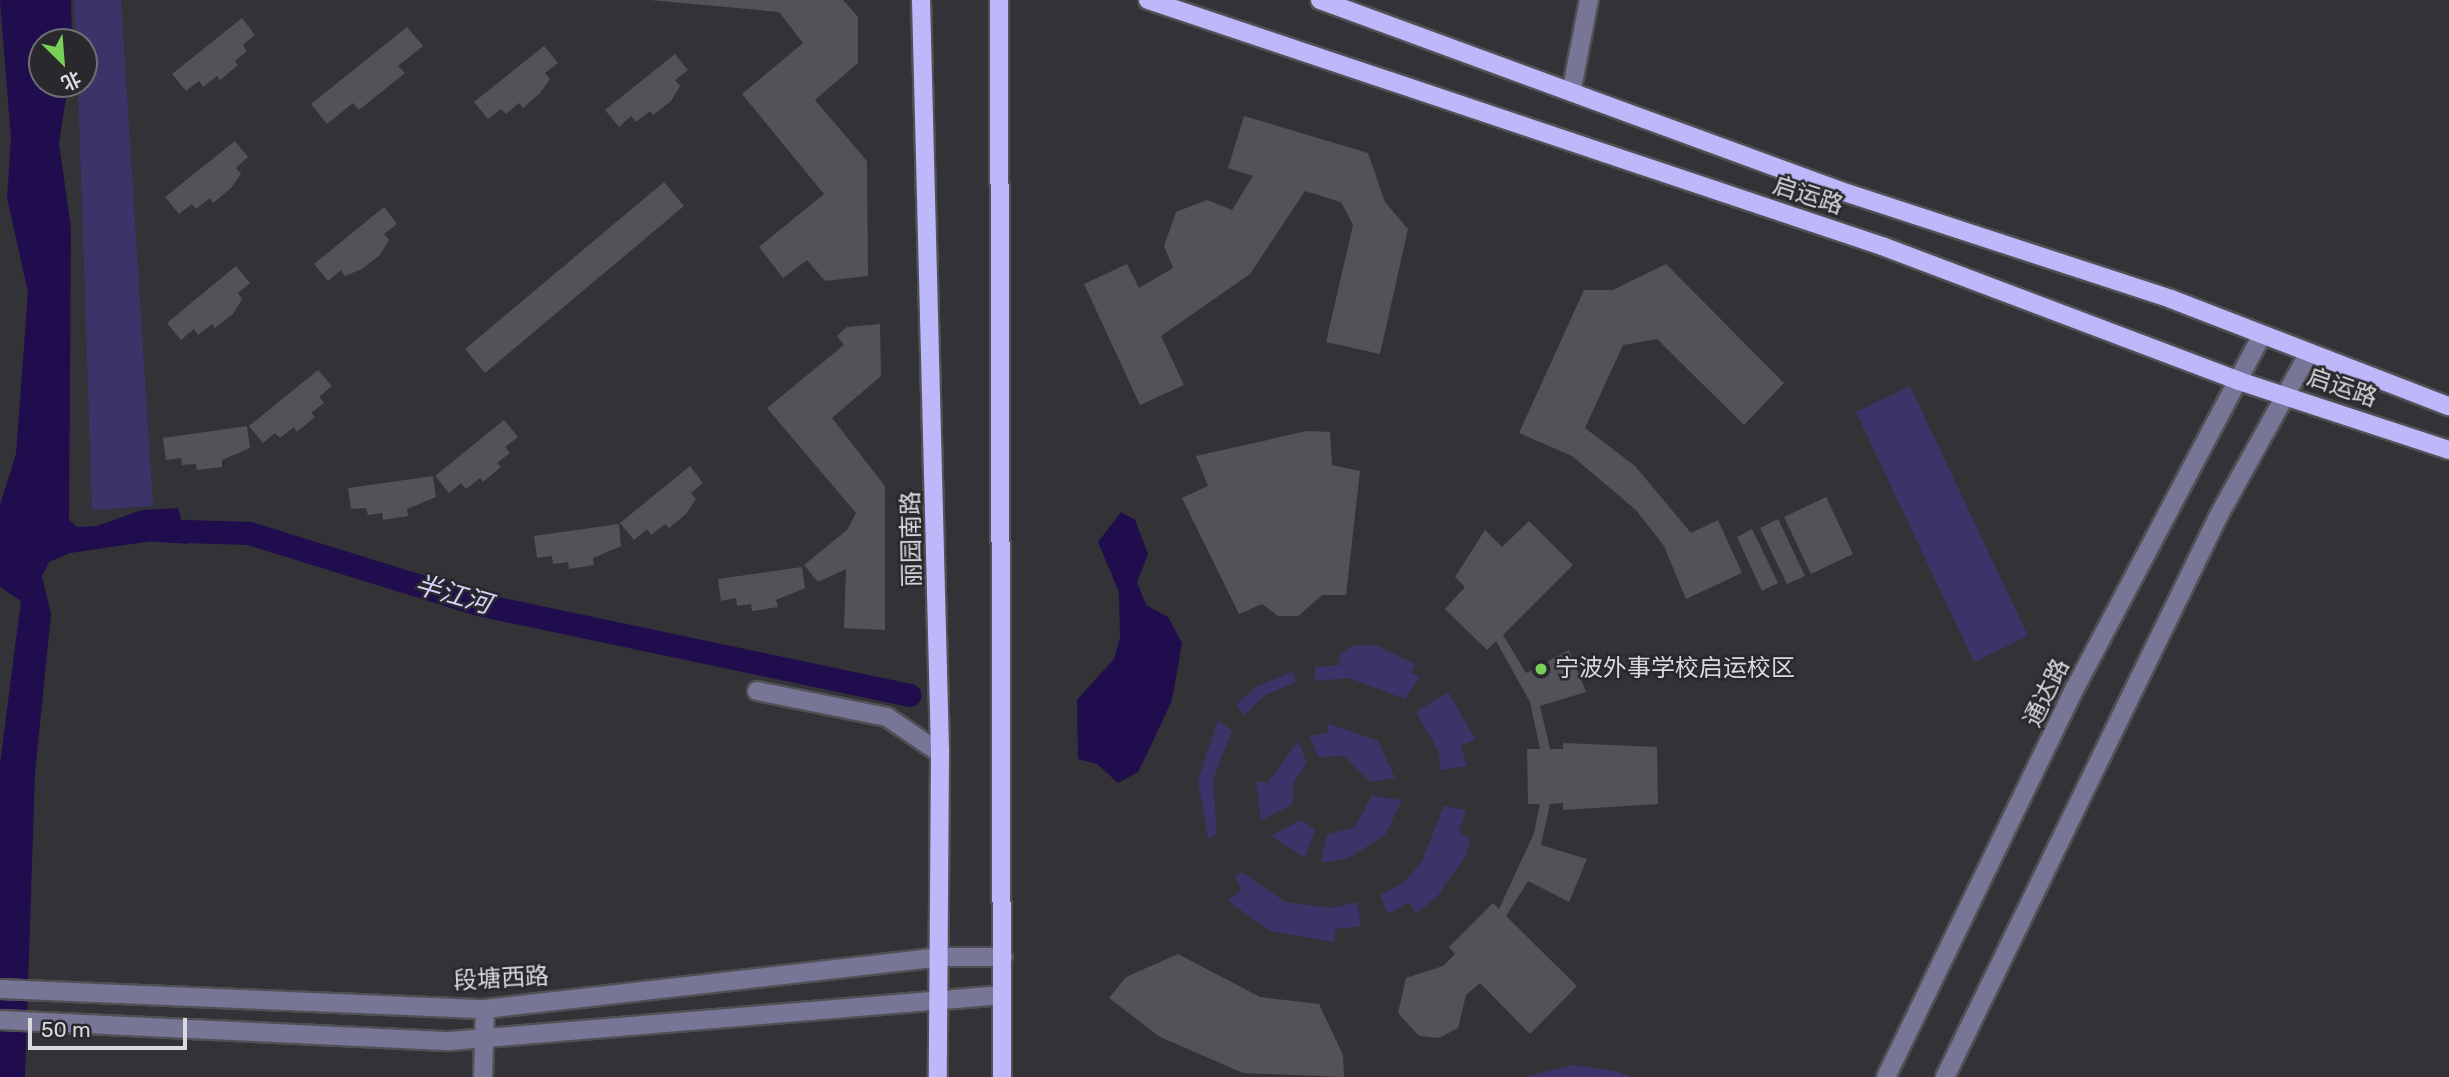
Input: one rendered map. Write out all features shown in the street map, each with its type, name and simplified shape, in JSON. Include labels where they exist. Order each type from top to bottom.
[{"type":"main road","name":"丽园南路","points":[[921,0],[939,658],[938,1077]]},
{"type":"main road","points":[[999,0],[1006,687],[1002,1077]]},
{"type":"main road","name":"启运路","points":[[1148,0],[1882,246],[2239,381],[2449,450]]},
{"type":"main road","name":"启运路","points":[[1320,0],[1572,88],[1838,190],[2171,299],[2308,355],[2449,406]]},
{"type":"street","points":[[1572,88],[1589,0]]},
{"type":"street","name":"通达路","points":[[1886,1077],[2075,688],[2262,335]]},
{"type":"street","points":[[1945,1077],[2190,574],[2308,355]]},
{"type":"street","points":[[757,691],[887,716],[940,753]]},
{"type":"street","name":"段塘西路","points":[[0,989],[485,1009],[939,957],[1003,957]]},
{"type":"street","points":[[0,1020],[486,1038],[939,997],[1002,995]]},
{"type":"street","points":[[483,1077],[485,1009]]},
{"type":"shaded area","points":[[0,0],[71,0],[72,28],[28,28],[28,98],[66,98],[59,143],[71,229],[69,520],[77,527],[97,526],[142,510],[178,508],[188,544],[153,541],[70,553],[49,562],[42,576],[51,614],[35,773],[25,1077],[0,1077],[0,764],[21,601],[0,587],[0,505],[16,454],[28,292],[7,198],[11,139]]},
{"type":"shaded area","points":[[74,0],[121,0],[153,506],[92,510],[78,98],[98,98],[98,28],[75,28]]},
{"type":"shaded area","points":[[1910,386],[2028,636],[1974,662],[1856,412]]},
{"type":"shaded area","points":[[1121,512],[1135,520],[1148,554],[1137,582],[1146,605],[1168,617],[1182,643],[1172,700],[1138,772],[1118,783],[1097,764],[1078,759],[1077,700],[1114,659],[1120,638],[1119,592],[1098,542]]},
{"type":"shaded area","points":[[1355,645],[1378,646],[1415,664],[1411,673],[1420,676],[1405,699],[1349,678],[1315,681],[1315,667],[1340,665],[1339,655]]},
{"type":"shaded area","points":[[1293,671],[1296,682],[1265,695],[1244,715],[1236,705],[1256,687]]},
{"type":"shaded area","points":[[1448,692],[1476,740],[1461,745],[1467,766],[1440,770],[1439,752],[1416,712]]},
{"type":"shaded area","points":[[1218,720],[1232,731],[1213,780],[1217,834],[1208,839],[1198,780]]},
{"type":"shaded area","points":[[1327,723],[1378,741],[1395,778],[1370,782],[1344,756],[1318,757],[1310,736],[1328,733]]},
{"type":"shaded area","points":[[1298,741],[1307,763],[1293,784],[1293,804],[1261,820],[1256,781],[1268,783]]},
{"type":"shaded area","points":[[1372,796],[1402,800],[1385,835],[1347,859],[1321,862],[1327,834],[1354,828]]},
{"type":"shaded area","points":[[1444,806],[1466,810],[1459,831],[1470,839],[1466,855],[1436,898],[1416,913],[1409,902],[1388,914],[1380,895],[1403,883],[1421,863]]},
{"type":"shaded area","points":[[1301,820],[1315,830],[1305,858],[1271,836]]},
{"type":"shaded area","points":[[1242,872],[1285,902],[1333,908],[1357,902],[1361,926],[1336,929],[1334,942],[1270,931],[1228,901],[1241,890],[1235,877]]},
{"type":"shaded area","points":[[1573,1065],[1615,1071],[1632,1077],[1524,1077]]},
{"type":"building","points":[[650,0],[843,0],[858,17],[858,63],[815,100],[867,161],[868,276],[825,281],[807,260],[783,278],[759,247],[824,194],[742,94],[803,43],[779,12]]},
{"type":"building","points":[[242,18],[255,35],[243,45],[247,51],[235,61],[238,65],[220,80],[217,76],[203,87],[199,81],[186,91],[172,74]]},
{"type":"building","points":[[407,27],[423,46],[398,66],[405,73],[359,110],[353,103],[327,124],[311,104]]},
{"type":"building","points":[[544,46],[558,63],[545,73],[550,79],[540,93],[523,108],[519,103],[506,114],[501,109],[488,119],[474,102]]},
{"type":"building","points":[[675,54],[688,70],[675,80],[680,86],[671,101],[653,115],[650,111],[636,122],[631,116],[619,127],[605,110]]},
{"type":"building","points":[[1244,116],[1368,153],[1385,202],[1408,229],[1380,354],[1326,342],[1353,225],[1341,202],[1305,191],[1250,274],[1161,336],[1184,385],[1140,405],[1084,284],[1127,264],[1139,288],[1173,268],[1164,246],[1176,212],[1207,200],[1232,210],[1253,176],[1228,168]]},
{"type":"building","points":[[235,141],[248,157],[236,168],[241,174],[231,188],[213,203],[210,198],[196,209],[192,204],[179,214],[165,197]]},
{"type":"building","points":[[664,182],[684,206],[485,373],[465,349]]},
{"type":"building","points":[[384,207],[397,224],[384,234],[389,240],[380,255],[362,269],[345,276],[341,270],[328,281],[314,264]]},
{"type":"building","points":[[1666,264],[1784,383],[1744,425],[1657,339],[1623,345],[1585,428],[1635,466],[1691,533],[1718,520],[1742,573],[1686,599],[1664,546],[1636,510],[1572,456],[1519,433],[1584,290],[1613,290]]},
{"type":"building","points":[[236,266],[250,283],[238,293],[242,299],[233,314],[215,328],[212,324],[198,335],[194,329],[181,340],[167,323]]},
{"type":"building","points":[[880,324],[881,376],[832,418],[885,486],[885,630],[844,628],[846,569],[818,582],[804,565],[847,530],[856,513],[767,408],[844,345],[837,336],[847,327]]},
{"type":"building","points":[[318,370],[332,386],[319,397],[324,403],[311,413],[315,417],[297,432],[294,427],[280,438],[275,433],[263,443],[249,426]]},
{"type":"building","points":[[504,420],[518,437],[505,447],[510,453],[497,463],[501,467],[483,482],[480,478],[466,489],[461,483],[449,493],[435,476]]},
{"type":"building","points":[[247,426],[250,448],[222,460],[222,467],[197,470],[196,464],[182,465],[181,458],[166,460],[163,438]]},
{"type":"building","points":[[1307,431],[1330,432],[1332,465],[1360,471],[1346,595],[1322,595],[1298,616],[1278,616],[1262,604],[1239,614],[1182,498],[1208,486],[1196,456]]},
{"type":"building","points":[[690,466],[703,483],[691,493],[696,499],[686,514],[669,528],[665,524],[651,535],[647,529],[634,540],[620,523]]},
{"type":"building","points":[[433,476],[436,497],[407,509],[408,516],[383,520],[382,513],[368,515],[366,508],[351,509],[348,488]]},
{"type":"building","points":[[1826,497],[1853,554],[1811,574],[1784,517]]},
{"type":"building","points":[[1778,519],[1805,576],[1787,584],[1760,528]]},
{"type":"building","points":[[1529,521],[1573,565],[1503,635],[1526,673],[1569,650],[1586,692],[1540,706],[1550,749],[1563,749],[1563,743],[1657,747],[1658,804],[1563,810],[1563,803],[1550,804],[1541,845],[1587,859],[1569,902],[1528,881],[1506,916],[1577,986],[1530,1034],[1480,983],[1466,995],[1458,1028],[1439,1038],[1419,1036],[1398,1013],[1406,978],[1443,966],[1455,954],[1449,947],[1493,903],[1499,909],[1534,833],[1540,804],[1528,804],[1527,749],[1540,749],[1530,702],[1496,641],[1487,650],[1445,609],[1465,587],[1455,577],[1485,530],[1502,547]]},
{"type":"building","points":[[619,524],[621,546],[593,558],[594,565],[569,569],[568,562],[553,564],[552,556],[537,558],[534,536]]},
{"type":"building","points":[[1752,529],[1778,583],[1762,591],[1737,537]]},
{"type":"building","points":[[802,567],[805,588],[776,600],[778,607],[752,611],[751,604],[737,606],[736,598],[721,601],[718,579]]},
{"type":"building","points":[[1178,954],[1260,997],[1319,1004],[1343,1055],[1344,1077],[1243,1073],[1160,1037],[1109,998],[1126,977]]},
{"type":"waterway","name":"半江河","points":[[155,530],[249,533],[478,604],[909,695]]},
{"type":"place","name":"宁波外事学校启运校区","points":[[1541,669]]}]
